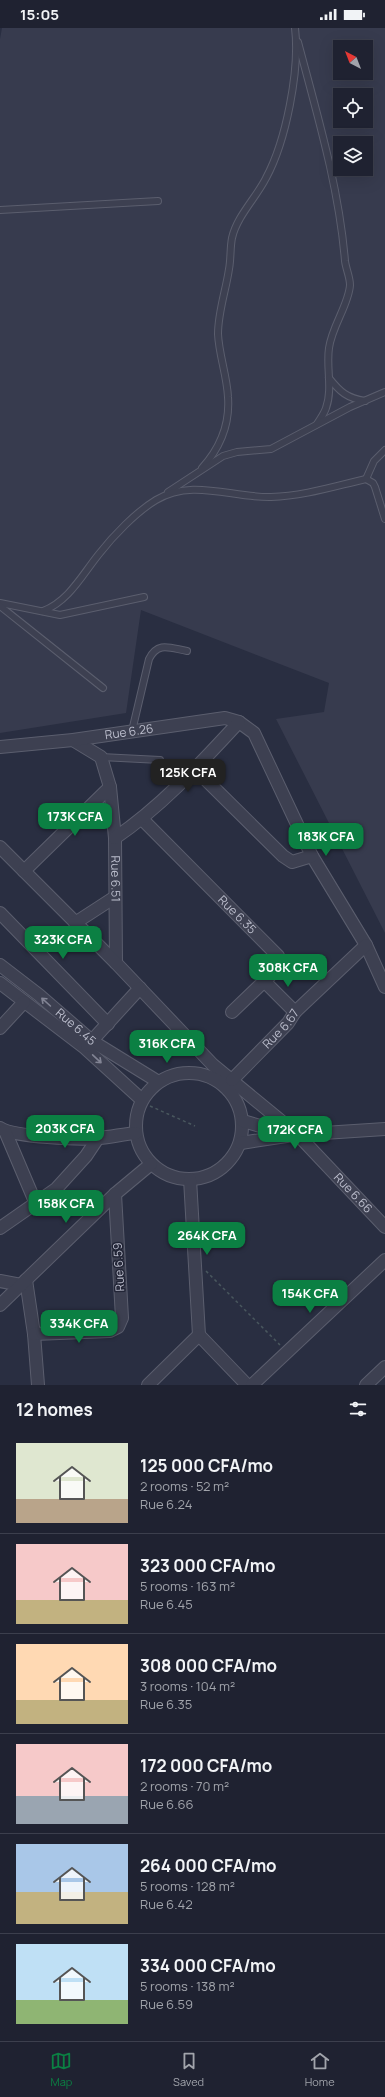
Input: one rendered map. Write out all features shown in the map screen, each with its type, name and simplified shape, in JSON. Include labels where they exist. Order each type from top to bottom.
[{"type":"street","name":"Rue 6.26","points":[[0,747],[73,740],[225,718],[239,722],[254,733],[312,856]]},
{"type":"street","points":[[114,838],[142,819],[195,769],[239,722]]},
{"type":"street","points":[[73,740],[100,757]]},
{"type":"street","name":"Rue 6.51","points":[[100,757],[110,787],[114,838],[116,963]]},
{"type":"street","points":[[195,769],[283,856],[292,862],[312,856],[366,945],[385,987]]},
{"type":"street","points":[[24,871],[110,787]]},
{"type":"street","name":"Rue 6.35","points":[[142,819],[278,956],[280,962],[278,968],[232,1012]]},
{"type":"street","name":"Rue 6.66","points":[[0,847],[116,963],[213,1065],[295,1135],[385,1227]]},
{"type":"street","points":[[75,923],[115,897]]},
{"type":"street","points":[[0,913],[108,1024]]},
{"type":"street","name":"Rue 6.67","points":[[232,1080],[288,1023],[295,1012],[366,945]]},
{"type":"street","name":"Rue 6.45","points":[[0,965],[26,985],[88,1044],[141,1101]]},
{"type":"street","points":[[264,981],[295,1012]]},
{"type":"street","name":"Rue 6.45","points":[[0,983],[21,1000],[88,1044],[158,1081]]},
{"type":"street","points":[[1,1026],[21,1000],[26,985]]},
{"type":"street","points":[[88,1044],[140,988]]},
{"type":"street","points":[[189,1072],[208,1076],[226,1087],[235,1098],[243,1121],[241,1143],[223,1168],[207,1176],[190,1179],[176,1178],[162,1172],[151,1164],[141,1149],[136,1133],[136,1117],[141,1101],[158,1081],[170,1076],[189,1072]]},
{"type":"street","points":[[243,1121],[295,1135]]},
{"type":"street","points":[[241,1143],[295,1135],[385,1129]]},
{"type":"street","points":[[2,1130],[20,1134],[98,1138],[136,1133]]},
{"type":"street","points":[[2,1130],[36,1204]]},
{"type":"street","points":[[0,1228],[56,1189],[86,1156],[98,1138]]},
{"type":"street","points":[[0,1305],[115,1194],[151,1164]]},
{"type":"street","points":[[190,1179],[196,1261],[199,1335],[247,1385]]},
{"type":"street","name":"Rue 6.59","points":[[34,1334],[110,1331],[118,1327],[122,1318],[115,1194]]},
{"type":"street","points":[[252,1385],[384,1264]]},
{"type":"street","points":[[0,1281],[23,1282]]},
{"type":"street","points":[[23,1282],[34,1334],[38,1385]]},
{"type":"street","points":[[148,1385],[199,1335]]},
{"type":"street","points":[[366,1385],[385,1367]]},
{"type":"lane","points":[[295,28],[322,129],[339,214],[350,284],[348,296],[333,331],[329,348],[329,378],[326,408],[317,424]]},
{"type":"lane","points":[[202,468],[218,449],[225,428],[228,397],[218,329],[230,268],[233,237],[245,209],[266,178],[279,147],[288,115],[295,66],[296,36]]},
{"type":"lane","points":[[0,210],[158,201]]},
{"type":"lane","points":[[329,378],[339,391],[346,396],[365,401]]},
{"type":"lane","points":[[43,611],[52,608],[67,596],[99,553],[125,526],[155,500],[202,468],[223,456],[237,452],[271,449],[317,424],[385,392]]},
{"type":"lane","points":[[366,479],[374,461],[385,450]]},
{"type":"lane","points":[[155,500],[171,493],[186,489],[202,488],[233,494],[270,497],[304,494],[366,479],[373,483],[375,487],[385,518]]},
{"type":"lane","points":[[0,605],[60,615],[144,597]]},
{"type":"lane","points":[[0,605],[103,688]]},
{"type":"lane","points":[[132,731],[149,659],[153,651],[160,646],[187,650]]},
{"type":"lane","points":[[100,757],[160,760]]},
{"type":"path","points":[[141,1101],[195,1126]]},
{"type":"path","points":[[196,1261],[287,1352]]},
{"type":"shaded area","points":[[2,28],[385,28],[385,933],[276,719],[324,712],[329,683],[141,610],[126,713],[0,733],[0,39]]}]
